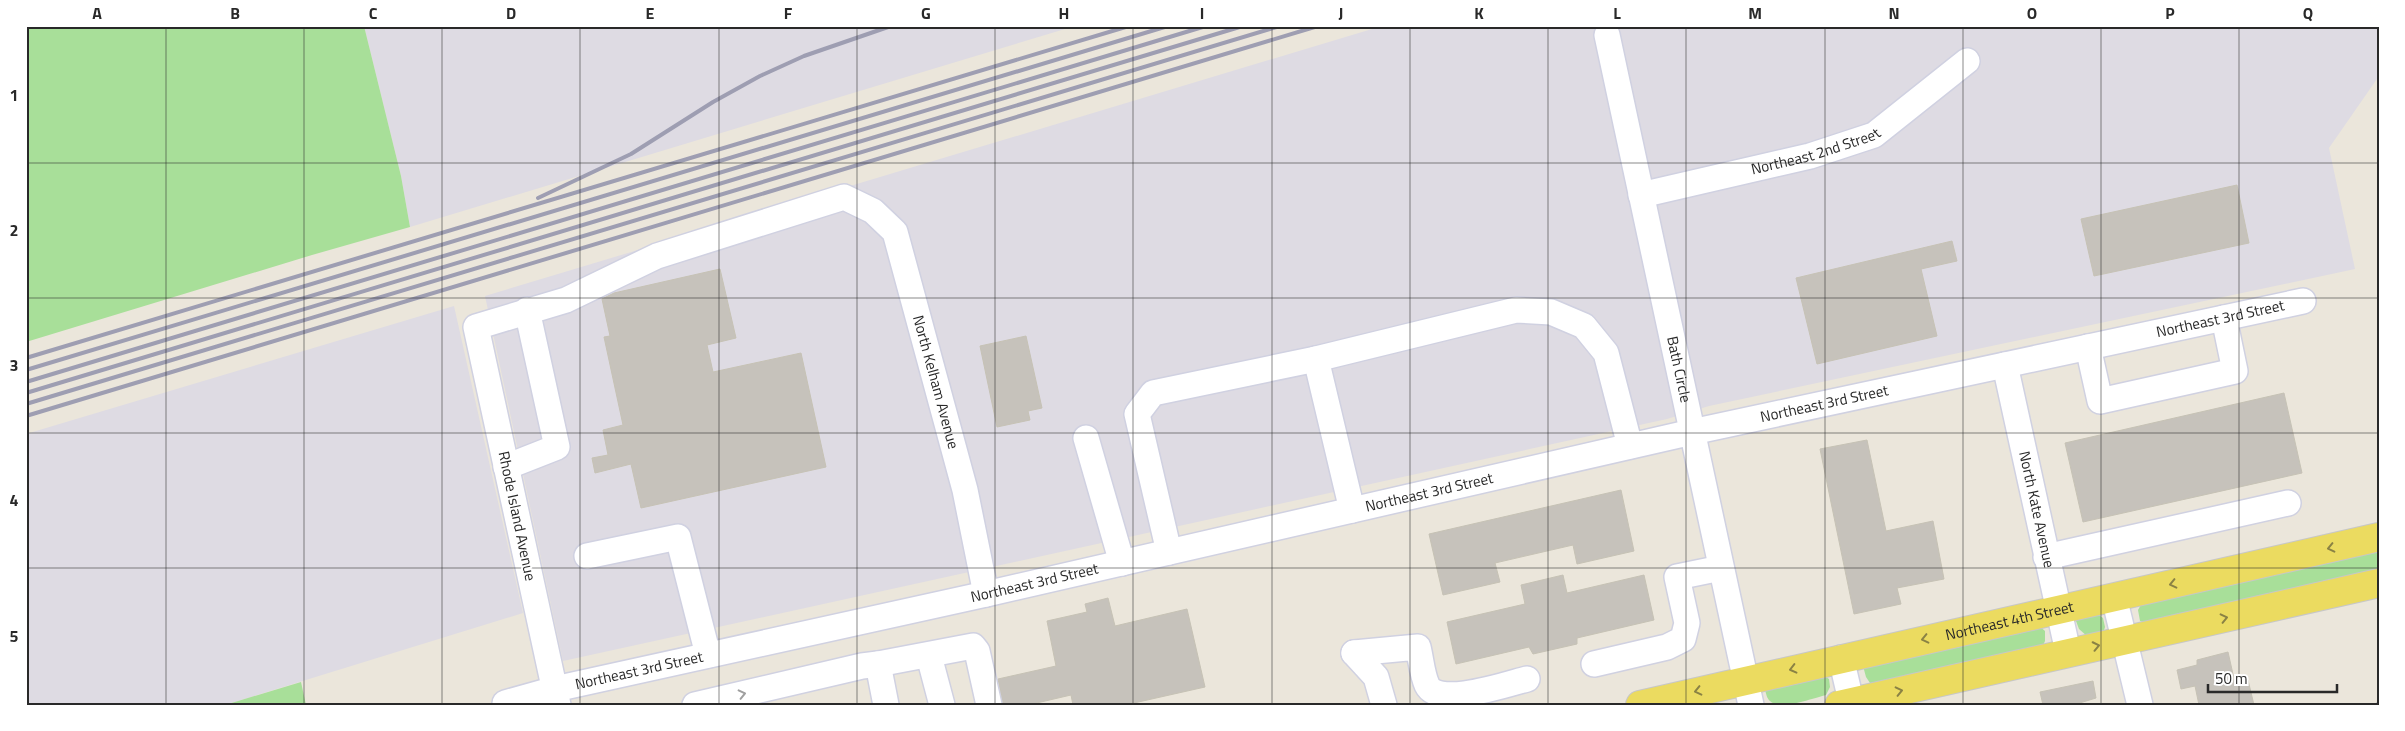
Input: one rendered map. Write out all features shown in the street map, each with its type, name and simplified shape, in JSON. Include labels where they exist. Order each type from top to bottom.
[{"type":"main road","name":"Northeast 4th Street","points":[[1640,705],[1748,693],[1841,658],[2379,537]]},
{"type":"main road","points":[[1847,704],[2379,582]]},
{"type":"street","name":"Bath Circle","points":[[1607,35],[1748,693]]},
{"type":"street","name":"Northeast 2nd Street","points":[[1641,195],[1810,156],[1874,135],[1967,61]]},
{"type":"street","name":"North Kelham Avenue","points":[[527,310],[566,300],[657,256],[844,197],[873,210],[895,232],[965,490],[986,594]]},
{"type":"street","name":"Northeast 3rd Street","points":[[505,705],[505,703],[557,697],[708,655],[986,594],[1692,432],[2304,301]]},
{"type":"street","name":"Rhode Island Avenue","points":[[527,310],[476,327],[557,697]]},
{"type":"street","points":[[506,467],[557,447],[527,310]]},
{"type":"street","points":[[1169,552],[1138,414],[1153,393],[1316,359],[1516,310],[1551,312],[1584,326],[1606,353],[1630,446]]},
{"type":"street","points":[[2088,347],[2100,401],[2235,371],[2224,318]]},
{"type":"street","points":[[1316,359],[1352,510]]},
{"type":"street","name":"North Kate Avenue","points":[[2005,365],[2068,652]]},
{"type":"street","points":[[1086,438],[1122,563]]},
{"type":"street","points":[[2046,556],[2288,503]]},
{"type":"street","points":[[587,556],[678,536],[708,655]]},
{"type":"street","points":[[1594,664],[1667,647],[1684,639],[1687,623],[1677,577],[1721,568]]},
{"type":"street","points":[[2114,597],[2140,705]]},
{"type":"street","points":[[695,705],[862,666],[929,656],[973,646],[977,652],[989,705]]},
{"type":"street","points":[[1384,705],[1376,677],[1354,653],[1418,647],[1427,685],[1431,691],[1440,696],[1453,696],[1527,679]]},
{"type":"street","points":[[929,656],[942,705]]},
{"type":"street","points":[[1841,658],[1847,704]]},
{"type":"street","points":[[878,664],[879,703]]},
{"type":"shaded area","points":[[364,26],[1075,26],[410,227],[401,176]]},
{"type":"shaded area","points":[[1382,26],[2379,26],[2379,76],[2329,148],[2355,269],[1709,406],[1667,419],[563,661],[485,296]]},
{"type":"shaded area","points":[[454,306],[523,613],[225,705],[26,705],[26,434]]},
{"type":"green space","points":[[26,26],[364,26],[401,176],[410,227],[26,342]]},
{"type":"green space","points":[[2379,547],[2379,572],[2149,624],[2140,621],[2138,610],[2143,601]]},
{"type":"green space","points":[[2092,610],[2103,618],[2105,627],[2103,634],[2088,637],[2079,629],[2076,621],[2083,613]]},
{"type":"green space","points":[[2037,624],[2045,631],[2045,641],[2042,648],[1872,686],[1866,677],[1863,666]]},
{"type":"green space","points":[[1820,673],[1829,679],[1830,687],[1826,695],[1797,703],[1781,705],[1774,704],[1767,697],[1765,690]]},
{"type":"green space","points":[[301,682],[306,705],[225,705]]},
{"type":"building","points":[[2237,185],[2249,243],[2094,276],[2081,219]]},
{"type":"building","points":[[1952,241],[1957,261],[1921,269],[1937,336],[1817,364],[1796,278]]},
{"type":"building","points":[[720,269],[736,338],[707,345],[713,372],[801,353],[826,467],[641,508],[631,464],[595,473],[592,458],[608,455],[603,430],[623,425],[604,337],[610,336],[602,299],[614,293]]},
{"type":"building","points":[[1026,336],[1042,408],[1028,411],[1030,420],[997,427],[980,346]]},
{"type":"building","points":[[2284,393],[2302,473],[2083,522],[2065,443]]},
{"type":"building","points":[[1867,440],[1886,531],[1933,521],[1944,579],[1897,588],[1901,604],[1854,614],[1820,449]]},
{"type":"building","points":[[1621,490],[1634,551],[1577,564],[1573,545],[1495,563],[1500,582],[1443,595],[1429,534]]},
{"type":"building","points":[[1563,575],[1567,593],[1644,575],[1654,620],[1577,638],[1577,644],[1533,654],[1529,647],[1456,664],[1447,622],[1525,604],[1521,585]]},
{"type":"building","points":[[1108,598],[1115,626],[1187,609],[1205,687],[1125,705],[1073,705],[1071,695],[1028,705],[1003,705],[998,679],[1056,666],[1047,621],[1087,612],[1085,604]]},
{"type":"building","points":[[2228,652],[2235,683],[2248,680],[2254,705],[2199,705],[2195,686],[2181,689],[2177,670],[2197,665],[2197,660]]},
{"type":"building","points":[[2093,681],[2096,698],[2073,705],[2043,705],[2040,692]]},
{"type":"railway","points":[[538,198],[631,154],[713,102],[760,76],[804,56],[891,26]]},
{"type":"railway","points":[[26,358],[1129,26]]},
{"type":"railway","points":[[26,370],[1168,26]]},
{"type":"railway","points":[[26,382],[1206,26]]},
{"type":"railway","points":[[26,393],[1243,26]]},
{"type":"railway","points":[[26,404],[1280,26]]},
{"type":"railway","points":[[26,416],[1318,26]]}]
